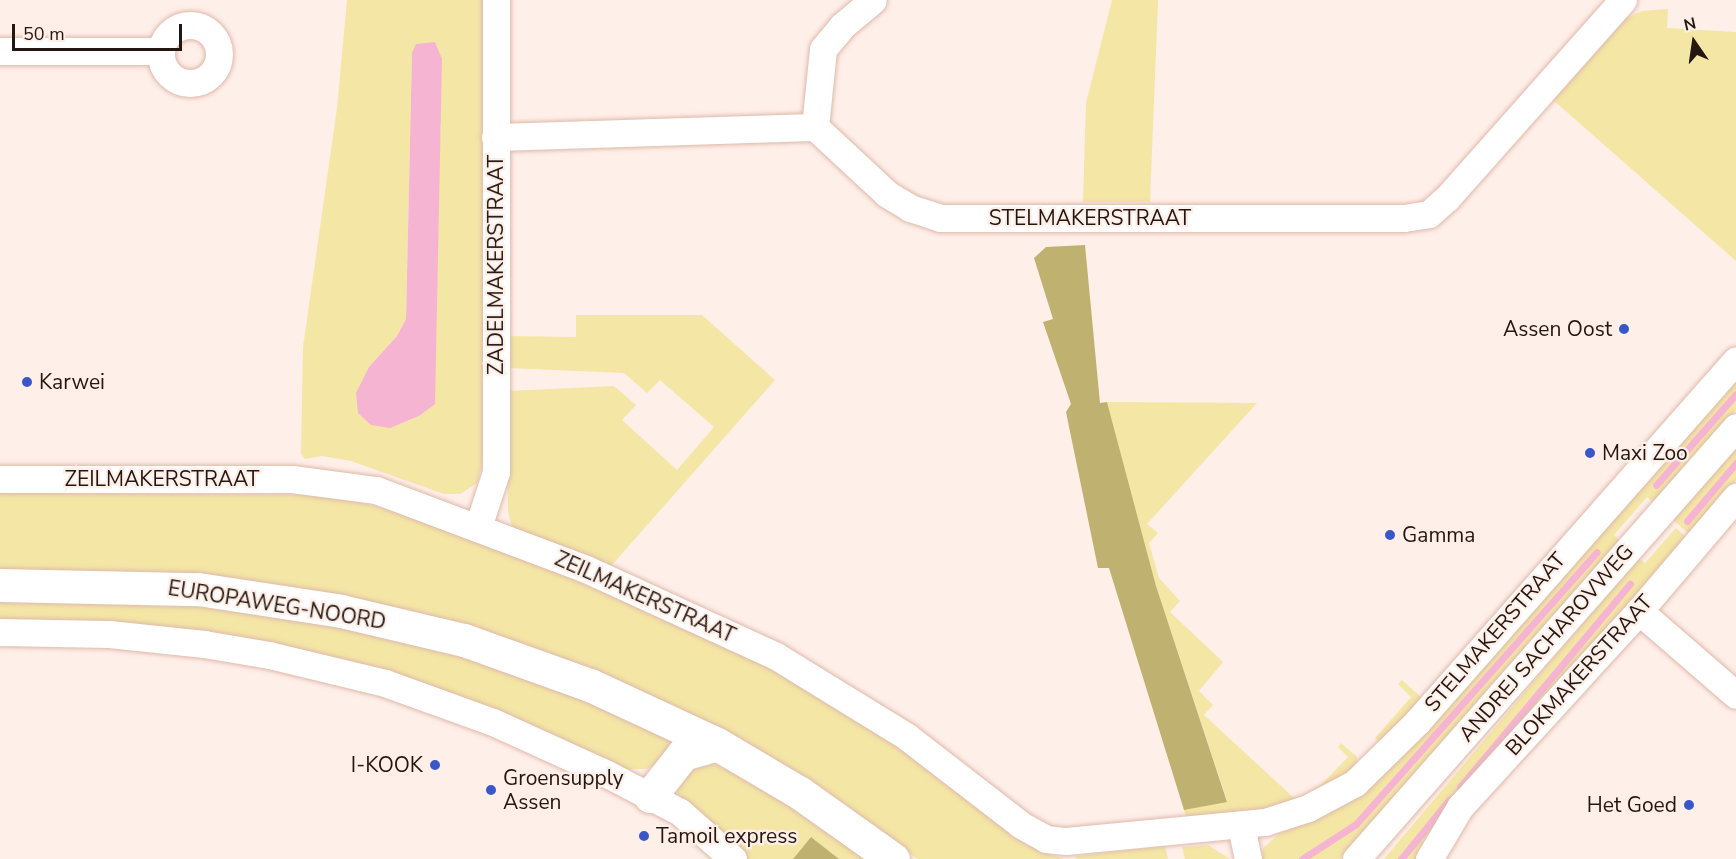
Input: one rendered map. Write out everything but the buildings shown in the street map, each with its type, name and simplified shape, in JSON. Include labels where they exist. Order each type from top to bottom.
[{"type":"main road","name":"EUROPAWEG-NOORD","points":[[0,585],[198,589],[341,611],[481,646],[590,685],[717,744],[800,793],[893,859]]},
{"type":"main road","points":[[650,796],[683,754],[717,744]]},
{"type":"street","name":"ZADELMAKERSTRAAT","points":[[478,527],[496,472],[496,0]]},
{"type":"street","points":[[495,137],[815,127],[823,49],[842,26],[873,0]]},
{"type":"street","name":"STELMAKERSTRAAT","points":[[815,127],[887,194],[940,218],[1404,218],[1429,214],[1447,198],[1623,0]]},
{"type":"street","points":[[0,51],[161,51]]},
{"type":"street","name":"STELMAKERSTRAAT","points":[[1240,826],[1308,808],[1368,774],[1736,360]]},
{"type":"street","name":"ANDREJ SACHAROVWEG","points":[[1356,859],[1736,427]]},
{"type":"street","name":"ZEILMAKERSTRAAT","points":[[0,479],[320,480],[376,490],[478,527],[682,610],[777,656],[890,726],[1021,825],[1046,839],[1066,841],[1240,826]]},
{"type":"street","name":"BLOKMAKERSTRAAT","points":[[1432,853],[1460,807],[1639,611],[1736,497]]},
{"type":"street","points":[[1639,611],[1736,695]]},
{"type":"street","points":[[0,632],[109,634],[204,644],[369,679],[493,722],[650,796],[693,822],[733,859]]},
{"type":"street","points":[[1240,826],[1248,859]]},
{"type":"shaded area","points":[[347,0],[483,0],[484,459],[477,483],[460,494],[444,494],[351,461],[322,456],[305,459],[301,454],[303,347],[337,108]],"holes":[[[412,53],[441,126],[419,416],[400,424],[369,367],[397,336],[406,319]]]},
{"type":"shaded area","points":[[1112,0],[1158,0],[1150,202],[1083,202],[1086,103]]},
{"type":"shaded area","points":[[1668,9],[1667,28],[1736,32],[1736,261],[1552,99],[1624,19],[1642,11]]},
{"type":"shaded area","points":[[435,42],[442,59],[435,404],[419,416],[390,428],[371,425],[358,413],[356,393],[369,367],[397,336],[406,319],[412,53],[416,44]]},
{"type":"shaded area","points":[[1085,245],[1100,403],[1107,402],[1156,586],[1227,802],[1184,810],[1109,568],[1098,568],[1066,412],[1071,404],[1043,322],[1053,319],[1034,258],[1046,247]]},
{"type":"shaded area","points":[[576,315],[702,315],[775,380],[611,566],[525,536],[512,526],[508,512],[507,391],[614,386],[636,405],[622,420],[677,470],[714,427],[660,380],[647,393],[624,373],[507,368],[506,336],[576,337]]},
{"type":"shaded area","points":[[1736,377],[1736,410],[1654,502],[1647,497],[1614,535],[1620,541],[1339,859],[1261,859],[1263,848],[1279,834],[1345,805],[1386,772]]},
{"type":"shaded area","points":[[1107,402],[1257,403],[1147,524],[1158,533],[1149,543],[1159,578],[1180,601],[1170,612],[1223,662],[1199,691],[1213,705],[1204,715],[1294,798],[1313,793],[1348,757],[1338,747],[1341,743],[1357,757],[1356,768],[1314,795],[1270,810],[1187,820],[1184,810],[1227,801],[1156,586]]},
{"type":"shaded area","points":[[1736,447],[1736,480],[1689,534],[1672,519]]},
{"type":"shaded area","points":[[0,493],[329,495],[405,514],[574,580],[751,656],[886,739],[1026,845],[1064,859],[917,859],[846,805],[756,750],[575,665],[0,570]]},
{"type":"shaded area","points":[[1676,528],[1686,537],[1416,859],[1384,859],[1638,558],[1645,563]]},
{"type":"shaded area","points":[[0,597],[137,598],[309,617],[484,659],[670,734],[669,749],[661,761],[647,769],[626,769],[480,705],[0,620]]},
{"type":"shaded area","points":[[1402,680],[1422,698],[1379,742],[1375,738],[1411,697],[1398,684]]},
{"type":"shaded area","points":[[714,764],[772,791],[871,859],[839,859],[811,837],[793,859],[748,859],[716,827],[679,799],[676,784],[683,772]]},
{"type":"shaded area","points":[[811,837],[839,859],[793,859]]},
{"type":"shaded area","points":[[1208,845],[1230,859],[1185,859],[1182,847]]},
{"type":"shaded area","points":[[1165,846],[1168,859],[1075,859],[1077,856]]},
{"type":"waterway","points":[[1656,485],[1736,394]]},
{"type":"waterway","points":[[1687,521],[1736,463]]},
{"type":"waterway","points":[[1302,859],[1356,824],[1597,552]]},
{"type":"waterway","points":[[1460,787],[1630,584]]},
{"type":"waterway","points":[[1401,859],[1449,800]]},
{"type":"place","name":"Assen Oost","points":[[1624,329]]},
{"type":"place","name":"Karwei","points":[[27,382]]},
{"type":"place","name":"Maxi Zoo","points":[[1590,453]]},
{"type":"place","name":"Gamma","points":[[1390,535]]},
{"type":"place","name":"I-KOOK","points":[[435,765]]},
{"type":"place","name":"Groensupply Assen","points":[[491,790]]},
{"type":"place","name":"Het Goed","points":[[1689,805]]},
{"type":"place","name":"Tamoil express","points":[[644,836]]}]
